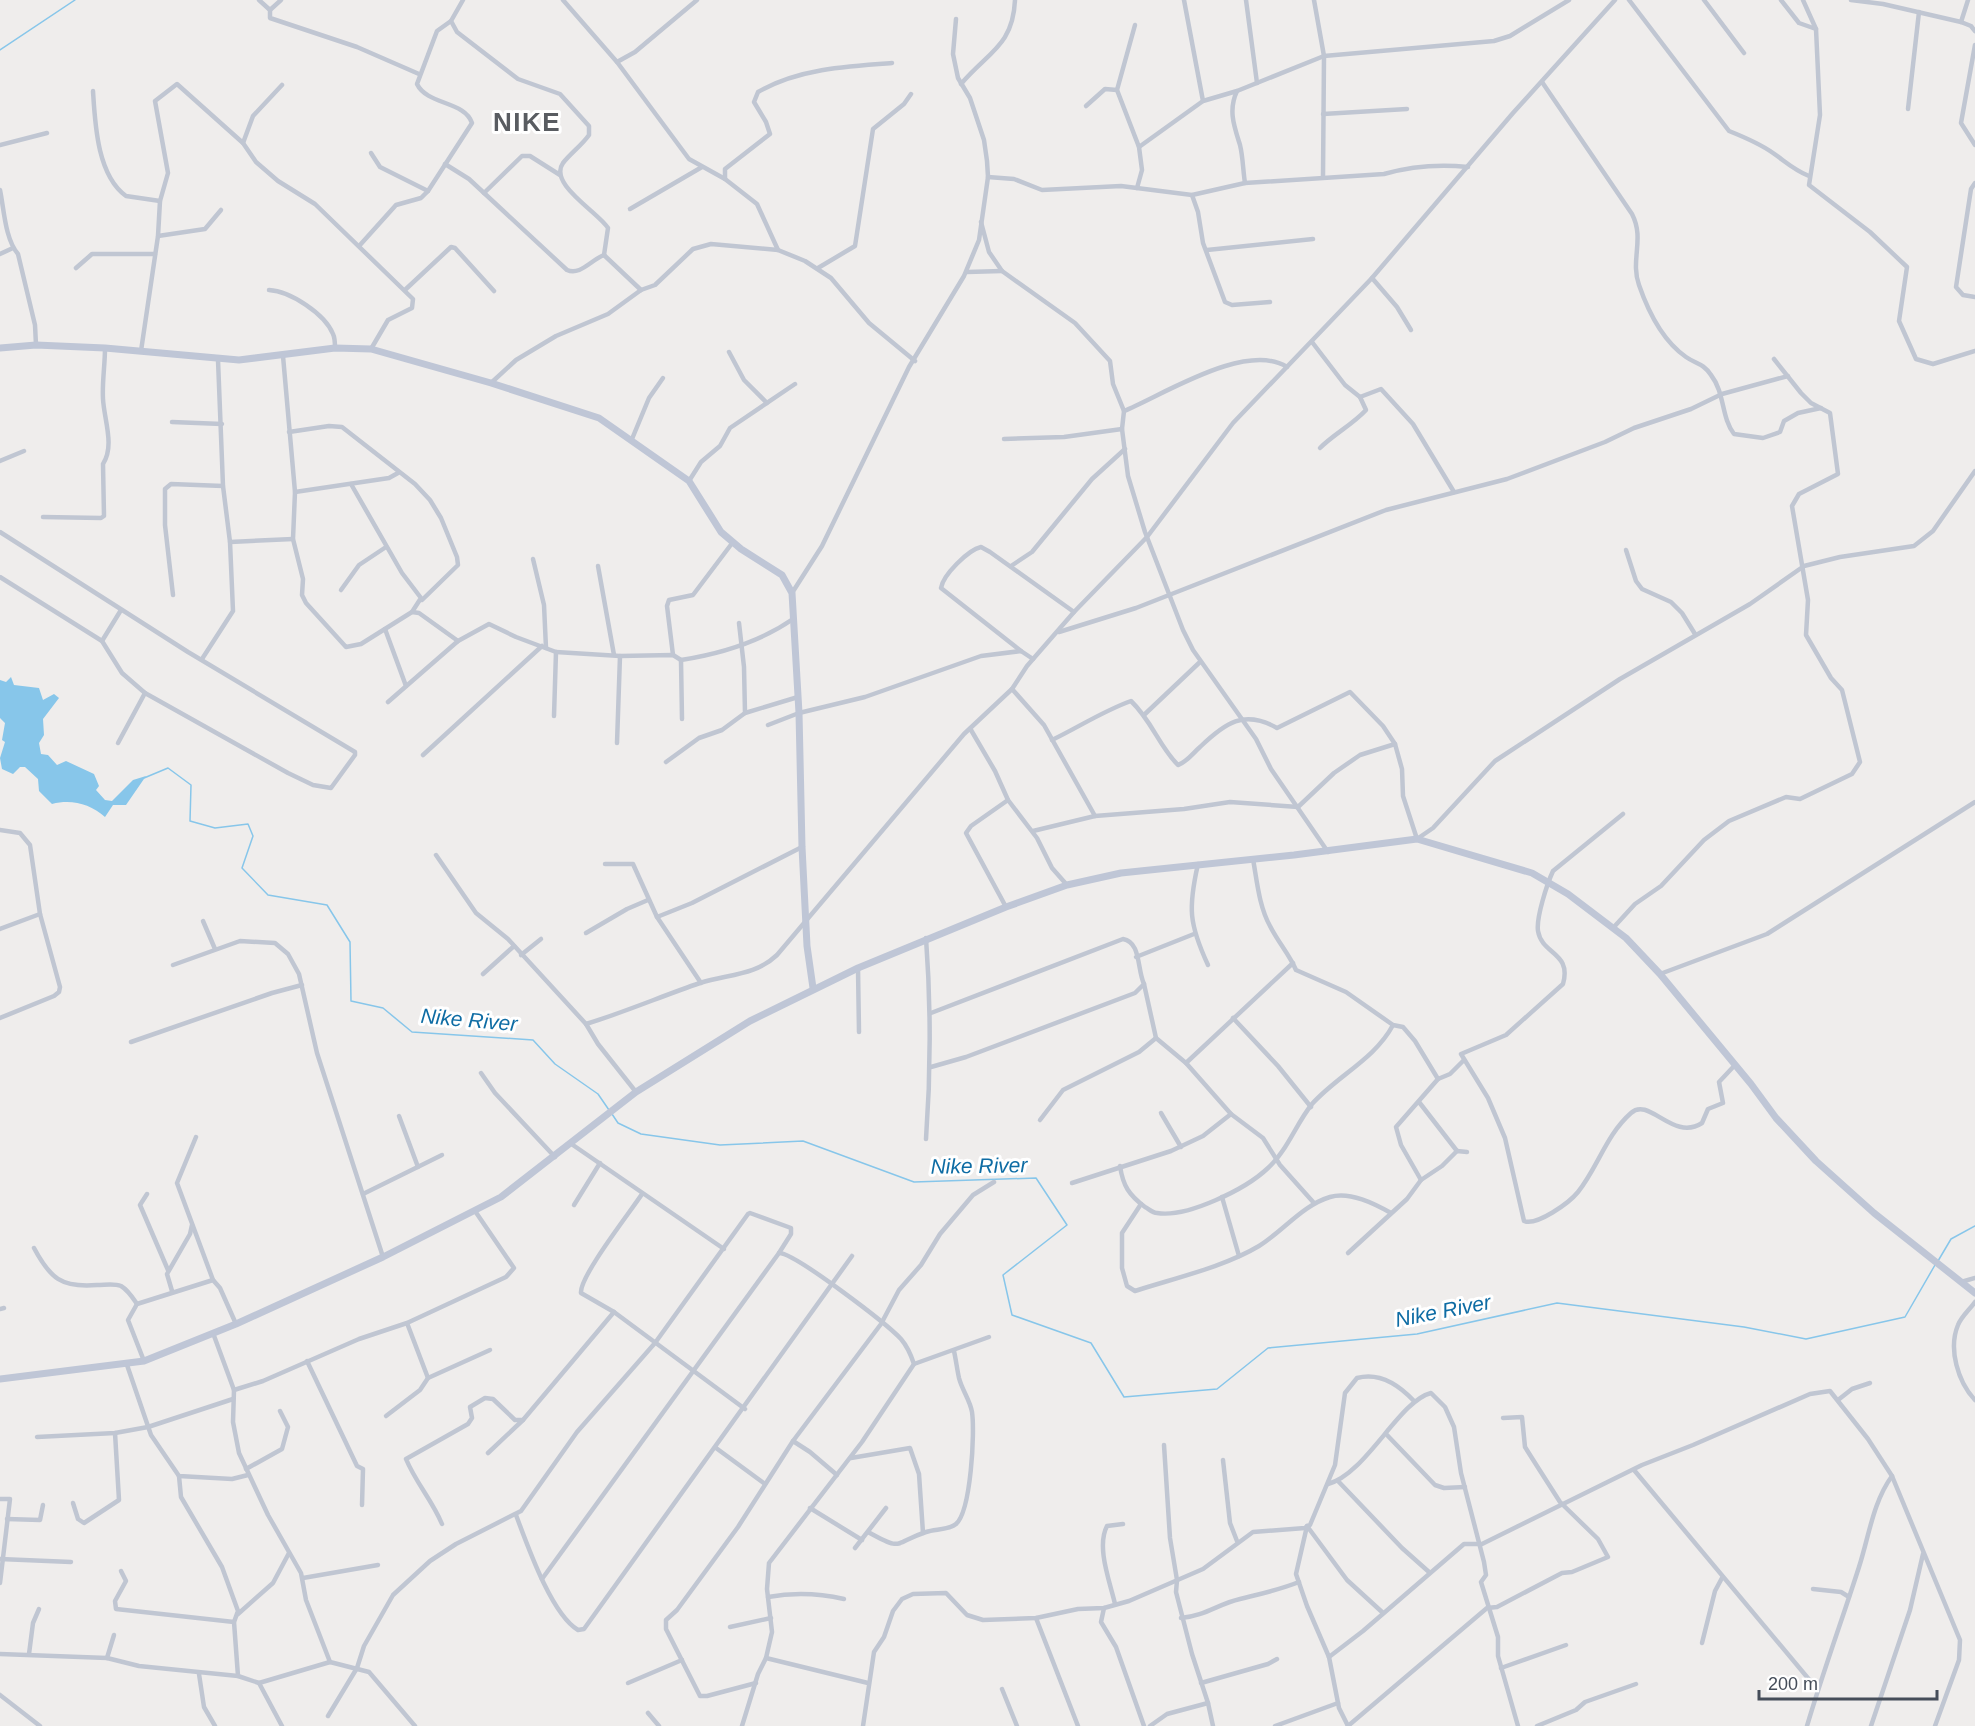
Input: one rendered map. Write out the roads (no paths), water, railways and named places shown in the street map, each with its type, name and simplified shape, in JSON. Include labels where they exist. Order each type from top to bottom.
[{"type":"street","points":[[259,0],[270,10]]},
{"type":"street","points":[[281,0],[270,10],[270,18],[357,47],[419,74]]},
{"type":"street","points":[[360,245],[396,205],[421,198],[428,191],[472,123],[463,112],[420,91],[417,84],[437,31],[451,21],[463,0]]},
{"type":"street","points":[[563,0],[617,62],[685,154],[702,167],[725,179],[757,204],[778,250]]},
{"type":"street","points":[[617,62],[660,33],[697,0]]},
{"type":"street","points":[[961,84],[1009,33],[1014,18],[1015,0]]},
{"type":"street","points":[[1184,0],[1203,101]]},
{"type":"street","points":[[1246,0],[1257,83]]},
{"type":"street","points":[[1314,0],[1324,56],[1323,176]]},
{"type":"street","points":[[1139,147],[1203,101],[1237,91],[1324,56],[1494,41],[1510,36],[1569,0]]},
{"type":"street","points":[[586,1024],[646,1005],[701,983],[766,966],[846,877],[964,734],[971,730],[1012,689],[1033,660],[1074,612],[1147,537],[1233,423],[1372,278],[1615,0]]},
{"type":"street","points":[[1629,0],[1729,131],[1750,139],[1774,153],[1792,169],[1809,176]]},
{"type":"street","points":[[1704,0],[1744,53]]},
{"type":"street","points":[[1781,0],[1799,23],[1816,29]]},
{"type":"street","points":[[1803,0],[1816,29],[1820,115],[1809,185],[1870,232],[1907,267],[1899,321],[1916,359],[1933,364],[1975,351]]},
{"type":"street","points":[[1851,0],[1961,22],[1971,26],[1975,31]]},
{"type":"street","points":[[1961,22],[1968,0]]},
{"type":"street","points":[[1908,109],[1918,12]]},
{"type":"street","points":[[792,593],[822,546],[909,366],[915,361],[967,272],[979,240],[988,177],[984,140],[970,98],[961,84],[953,54],[956,20]]},
{"type":"street","points":[[451,21],[457,32],[503,69],[518,78],[560,94],[589,126],[589,135],[561,165],[560,175],[564,185],[609,228],[604,255]]},
{"type":"street","points":[[1135,25],[1117,90],[1139,147],[1142,170],[1137,188]]},
{"type":"street","points":[[1975,45],[1961,123],[1975,146]]},
{"type":"street","points":[[725,179],[725,169],[770,134],[754,102],[758,92],[780,81],[815,71],[892,63]]},
{"type":"street","points":[[1542,82],[1638,226],[1637,282],[1659,329],[1686,357],[1699,362],[1712,375],[1722,394],[1727,425],[1734,434],[1763,438],[1780,432],[1784,421],[1798,412],[1824,408]]},
{"type":"street","points":[[141,351],[158,236],[160,201],[168,173],[155,101],[177,84],[243,144],[256,162],[278,181],[315,204],[414,298],[414,306],[388,320],[371,349]]},
{"type":"street","points":[[243,144],[253,116],[282,85]]},
{"type":"street","points":[[1086,106],[1105,89],[1117,90]]},
{"type":"street","points":[[93,91],[99,146],[112,177],[126,196],[160,201]]},
{"type":"street","points":[[1237,91],[1233,101],[1232,124],[1240,146],[1245,183]]},
{"type":"street","points":[[818,268],[855,246],[873,129],[904,104],[911,94]]},
{"type":"street","points":[[1323,114],[1407,109]]},
{"type":"street","points":[[0,145],[47,133]]},
{"type":"street","points":[[371,153],[380,167],[428,191]]},
{"type":"street","points":[[484,193],[522,156],[530,156],[560,175]]},
{"type":"street","points":[[446,164],[484,193],[567,270],[579,271],[594,259],[604,255]]},
{"type":"street","points":[[988,177],[1014,179],[1042,190],[1101,185],[1192,195],[1245,183],[1317,179],[1323,176],[1384,174],[1404,169],[1446,165],[1468,167]]},
{"type":"street","points":[[630,209],[702,167]]},
{"type":"street","points":[[1975,183],[1971,189],[1956,287],[1963,295],[1975,297]]},
{"type":"street","points":[[0,190],[13,248],[18,254],[29,296],[36,345]]},
{"type":"street","points":[[1192,195],[1207,250],[1228,304],[1270,302]]},
{"type":"street","points":[[158,236],[205,229],[221,210]]},
{"type":"street","points":[[981,222],[988,252],[1002,271],[1063,313],[1107,357],[1112,368],[1113,384],[1124,411],[1122,429],[1128,476],[1147,537],[1183,630],[1200,662],[1256,740],[1271,769],[1328,852]]},
{"type":"street","points":[[1207,250],[1313,238]]},
{"type":"street","points":[[491,383],[516,360],[556,336],[608,314],[641,290],[655,285],[686,254],[701,246],[742,245],[778,250],[818,268],[831,278],[869,323],[915,361]]},
{"type":"street","points":[[406,289],[451,247],[455,248],[494,291]]},
{"type":"street","points":[[0,254],[13,248]]},
{"type":"street","points":[[76,268],[92,254],[155,254]]},
{"type":"street","points":[[604,255],[641,290]]},
{"type":"street","points":[[967,272],[1002,271]]},
{"type":"street","points":[[1372,278],[1397,307],[1411,330]]},
{"type":"street","points":[[269,290],[278,291],[303,302],[333,334],[335,348]]},
{"type":"street","points":[[1312,342],[1345,385],[1360,397],[1366,411],[1357,420],[1335,433],[1320,448]]},
{"type":"street","points":[[0,348],[36,345],[105,348],[218,360],[282,356],[335,348],[371,349],[491,383],[599,418],[689,481],[721,532],[782,575],[792,593],[799,713],[802,846],[808,956],[813,988]]},
{"type":"street","points":[[43,517],[101,518],[104,516],[103,464],[106,459],[108,440],[103,400],[105,348]]},
{"type":"street","points":[[729,352],[744,380],[766,403]]},
{"type":"street","points":[[282,356],[289,432],[295,492],[293,539],[303,579],[302,595],[343,646],[361,644],[412,612],[458,565],[457,557],[441,518],[415,484],[342,427],[329,426],[289,432]]},
{"type":"street","points":[[1613,928],[1635,904],[1661,886],[1704,840],[1729,821],[1786,797],[1800,799],[1852,774],[1860,762],[1842,690],[1831,678],[1806,635],[1808,600],[1804,566],[1793,514],[1794,499],[1799,494],[1838,474],[1832,444],[1833,421],[1830,413],[1824,408],[1811,403],[1774,359]]},
{"type":"street","points":[[202,659],[234,611],[230,542],[223,486],[218,360]]},
{"type":"street","points":[[1124,411],[1183,381],[1228,366],[1270,361],[1287,367]]},
{"type":"street","points":[[1059,632],[1170,596],[1386,510],[1507,479],[1605,442],[1634,428],[1690,409],[1722,394],[1744,390],[1788,376]]},
{"type":"street","points":[[632,439],[649,398],[663,378]]},
{"type":"street","points":[[689,481],[701,462],[720,446],[730,428],[795,384]]},
{"type":"street","points":[[1360,397],[1381,389],[1413,424],[1454,492]]},
{"type":"street","points":[[172,422],[222,424]]},
{"type":"street","points":[[1004,439],[1064,437],[1122,429]]},
{"type":"street","points":[[1011,566],[1032,552],[1092,479],[1125,449]]},
{"type":"street","points":[[0,461],[24,451]]},
{"type":"street","points":[[1417,839],[1433,828],[1457,804],[1495,761],[1610,685],[1750,603],[1804,566],[1840,557],[1914,546],[1933,531],[1975,471]]},
{"type":"street","points":[[295,492],[389,478],[398,473]]},
{"type":"street","points":[[173,595],[165,525],[165,489],[171,484],[223,486]]},
{"type":"street","points":[[351,484],[386,546],[422,600]]},
{"type":"street","points":[[0,532],[122,610],[355,752],[334,786],[328,788],[313,785],[288,773],[145,693],[122,673],[102,641],[0,577]]},
{"type":"street","points":[[230,542],[293,539]]},
{"type":"street","points":[[673,655],[667,606],[669,600],[693,595],[733,542]]},
{"type":"street","points":[[341,590],[359,565],[386,546]]},
{"type":"street","points":[[1033,660],[940,588],[948,576],[974,549],[981,547],[1074,612]]},
{"type":"street","points":[[1626,550],[1636,580],[1642,589],[1671,602],[1682,613],[1695,634]]},
{"type":"street","points":[[423,755],[544,647],[544,605],[533,559]]},
{"type":"street","points":[[598,566],[616,656],[617,742]]},
{"type":"street","points":[[102,641],[122,610]]},
{"type":"street","points":[[412,612],[418,613],[458,641]]},
{"type":"street","points":[[388,702],[458,641],[489,624],[556,652],[616,656],[673,655],[681,660],[714,654],[742,644],[772,632],[793,619]]},
{"type":"street","points":[[740,623],[745,713]]},
{"type":"street","points":[[385,629],[406,686]]},
{"type":"street","points":[[768,725],[799,713],[865,697],[981,656],[1021,651]]},
{"type":"street","points":[[554,716],[556,652]]},
{"type":"street","points":[[681,660],[682,719]]},
{"type":"street","points":[[1145,714],[1200,662]]},
{"type":"street","points":[[1012,689],[1044,725],[1095,816]]},
{"type":"street","points":[[1053,740],[1094,716],[1131,701],[1145,714],[1178,765],[1214,734],[1234,721],[1254,717],[1277,728],[1350,692],[1383,726],[1395,744],[1402,770],[1403,796],[1417,839]]},
{"type":"street","points":[[118,743],[145,693]]},
{"type":"street","points":[[666,762],[699,738],[722,730],[745,713],[798,697]]},
{"type":"street","points":[[971,730],[995,771],[1008,800],[1033,831],[1052,868],[1067,885]]},
{"type":"street","points":[[1033,831],[1095,816],[1184,809],[1230,802],[1298,807],[1334,773],[1360,755],[1395,744]]},
{"type":"street","points":[[1006,907],[966,833],[971,826],[1008,800]]},
{"type":"street","points":[[1660,974],[1767,934],[1975,802]]},
{"type":"street","points":[[1623,814],[1553,871],[1548,881],[1538,921],[1538,933],[1564,963],[1566,973],[1563,984],[1506,1035],[1461,1054],[1488,1098],[1505,1138],[1524,1221],[1533,1223],[1547,1216],[1577,1193],[1618,1125],[1634,1110],[1641,1108],[1673,1126],[1685,1129],[1702,1124],[1708,1110],[1723,1103],[1719,1082],[1735,1065]]},
{"type":"street","points":[[0,830],[20,833],[30,845],[40,914],[60,982],[59,992],[0,1018]]},
{"type":"street","points":[[0,1378],[127,1365],[144,1361],[236,1324],[383,1257],[501,1197],[636,1092],[750,1021],[813,988],[1006,907],[1067,885],[1121,873],[1328,852],[1417,839],[1533,873],[1548,881],[1613,928],[1660,974],[1776,1118],[1816,1161],[1874,1213],[1975,1293]]},
{"type":"street","points":[[657,917],[692,903],[802,846]]},
{"type":"street","points":[[436,855],[476,913],[514,946],[586,1024],[598,1044],[636,1092]]},
{"type":"street","points":[[1253,859],[1262,908],[1270,927],[1296,970],[1346,992],[1393,1025],[1403,1027],[1415,1041],[1438,1079]]},
{"type":"street","points":[[605,864],[633,864],[657,917],[701,983]]},
{"type":"street","points":[[1198,864],[1191,907],[1194,934],[1208,965]]},
{"type":"street","points":[[586,933],[617,914],[648,900]]},
{"type":"street","points":[[0,929],[40,914]]},
{"type":"street","points":[[203,921],[215,949]]},
{"type":"street","points":[[1136,957],[1194,934]]},
{"type":"street","points":[[521,955],[541,939]]},
{"type":"street","points":[[926,939],[931,1014],[931,1067],[926,1139]]},
{"type":"street","points":[[931,1014],[1123,939],[1130,940],[1136,946],[1136,957],[1156,1038],[1186,1063],[1231,1114],[1263,1138],[1278,1157],[1280,1164],[1314,1203]]},
{"type":"street","points":[[172,965],[240,941],[275,943],[295,965],[302,985],[317,1053],[383,1257]]},
{"type":"street","points":[[483,974],[514,946]]},
{"type":"street","points":[[1186,1063],[1293,963]]},
{"type":"street","points":[[858,968],[859,1032]]},
{"type":"street","points":[[931,1067],[966,1057],[1086,1009],[1123,998],[1141,989],[1144,984]]},
{"type":"street","points":[[131,1042],[272,993],[302,985]]},
{"type":"street","points":[[1233,1018],[1278,1065],[1311,1107]]},
{"type":"street","points":[[1120,1166],[1127,1191],[1154,1213],[1169,1213],[1222,1197],[1269,1168],[1311,1107],[1385,1040],[1393,1025]]},
{"type":"street","points":[[1040,1120],[1063,1090],[1139,1052],[1156,1038]]},
{"type":"street","points":[[1421,1180],[1401,1145],[1396,1127],[1438,1079],[1450,1074],[1464,1060]]},
{"type":"street","points":[[481,1073],[495,1093],[555,1157]]},
{"type":"street","points":[[1419,1102],[1457,1151],[1467,1152]]},
{"type":"street","points":[[1161,1113],[1181,1147]]},
{"type":"street","points":[[1072,1183],[1181,1147],[1203,1137],[1231,1114]]},
{"type":"street","points":[[399,1116],[418,1167]]},
{"type":"street","points":[[196,1137],[177,1183],[213,1280],[220,1288],[236,1324]]},
{"type":"street","points":[[570,1143],[724,1249]]},
{"type":"street","points":[[1348,1253],[1407,1199],[1421,1180],[1442,1166],[1457,1151]]},
{"type":"street","points":[[363,1194],[442,1155]]},
{"type":"street","points":[[574,1205],[600,1163]]},
{"type":"street","points":[[756,1683],[703,1697],[697,1694],[666,1629],[666,1620],[677,1610],[738,1527],[793,1442],[881,1324],[899,1290],[921,1265],[940,1234],[973,1195],[994,1182]]},
{"type":"street","points":[[147,1194],[140,1205],[168,1270],[168,1282],[172,1291]]},
{"type":"street","points":[[642,1194],[611,1238],[580,1290],[582,1294],[614,1312],[745,1408]]},
{"type":"street","points":[[1222,1197],[1239,1256]]},
{"type":"street","points":[[1142,1204],[1122,1233],[1122,1268],[1130,1290],[1136,1291],[1239,1256],[1267,1240],[1314,1203],[1330,1197],[1348,1197],[1374,1204],[1391,1213]]},
{"type":"street","points":[[234,1390],[263,1381],[307,1361],[406,1323],[499,1280],[514,1268],[475,1211]]},
{"type":"street","points":[[328,1716],[357,1668],[364,1646],[393,1595],[408,1579],[456,1544],[495,1522],[516,1515],[584,1425],[655,1343],[750,1213],[791,1228],[792,1232],[779,1253],[542,1579]]},
{"type":"street","points":[[168,1270],[190,1234],[192,1223]]},
{"type":"street","points":[[34,1248],[44,1268],[61,1282],[89,1286],[118,1285],[123,1287],[137,1304]]},
{"type":"street","points":[[779,1253],[791,1256],[901,1339],[914,1364]]},
{"type":"street","points":[[516,1515],[542,1579],[570,1625],[578,1630],[584,1629],[717,1448],[852,1256]]},
{"type":"street","points":[[1961,1282],[1975,1278]]},
{"type":"street","points":[[144,1361],[128,1320],[137,1304],[172,1291],[213,1280]]},
{"type":"street","points":[[1975,1302],[1958,1325],[1954,1347],[1965,1389],[1975,1400]]},
{"type":"street","points":[[488,1453],[522,1420],[614,1312]]},
{"type":"street","points":[[406,1323],[428,1378]]},
{"type":"street","points":[[213,1333],[234,1390],[235,1436],[248,1475],[303,1578],[306,1600],[330,1662]]},
{"type":"street","points":[[742,1726],[771,1637],[768,1597],[769,1563],[850,1459],[914,1364],[989,1337]]},
{"type":"street","points":[[386,1416],[420,1390],[428,1378],[490,1350]]},
{"type":"street","points":[[868,1532],[888,1544],[902,1544],[923,1533],[957,1524],[966,1502],[974,1429],[971,1409],[959,1378],[954,1351]]},
{"type":"street","points":[[307,1361],[357,1466],[363,1469],[362,1505]]},
{"type":"street","points":[[127,1365],[148,1427],[179,1476],[181,1497],[198,1522],[222,1567],[238,1614]]},
{"type":"street","points":[[1414,1401],[1397,1384],[1374,1376],[1357,1378],[1345,1393],[1336,1462],[1315,1516],[1307,1526],[1296,1574],[1329,1657],[1338,1702],[1348,1726],[1487,1608],[1497,1607],[1562,1573],[1572,1572],[1608,1557],[1590,1530],[1564,1504],[1525,1446],[1522,1418],[1503,1418]]},
{"type":"street","points":[[1838,1400],[1852,1389],[1870,1383]]},
{"type":"street","points":[[1329,1657],[1363,1631],[1382,1612],[1464,1544],[1478,1544],[1642,1465],[1810,1394],[1830,1391],[1850,1420],[1868,1439],[1892,1476],[1946,1605],[1962,1650],[1935,1726]]},
{"type":"street","points":[[1328,1484],[1338,1481],[1387,1436],[1414,1401],[1431,1393],[1445,1407],[1454,1427],[1465,1487],[1486,1575],[1481,1582],[1487,1608],[1498,1636],[1501,1668],[1518,1726]]},
{"type":"street","points":[[442,1524],[430,1497],[413,1475],[406,1459],[468,1424],[472,1418],[470,1407],[485,1398],[493,1399],[515,1420],[522,1420]]},
{"type":"street","points":[[37,1437],[115,1433],[148,1427],[233,1399]]},
{"type":"street","points":[[246,1469],[282,1449],[288,1427],[280,1411]]},
{"type":"street","points":[[73,1503],[78,1519],[84,1523],[119,1500],[115,1433]]},
{"type":"street","points":[[1387,1436],[1435,1485],[1444,1488],[1465,1487]]},
{"type":"street","points":[[793,1442],[810,1452],[837,1475]]},
{"type":"street","points":[[1164,1445],[1170,1539],[1177,1580],[1175,1591],[1213,1726]]},
{"type":"street","points":[[717,1448],[765,1484]]},
{"type":"street","points":[[850,1459],[910,1448],[919,1474],[923,1533]]},
{"type":"street","points":[[1223,1460],[1230,1523],[1237,1541]]},
{"type":"street","points":[[1635,1470],[1722,1578],[1817,1689]]},
{"type":"street","points":[[179,1476],[232,1479],[248,1475]]},
{"type":"street","points":[[1807,1726],[1817,1689],[1849,1598],[1876,1504],[1892,1476]]},
{"type":"street","points":[[1338,1481],[1402,1548],[1429,1572]]},
{"type":"street","points":[[0,1499],[10,1499],[0,1583]]},
{"type":"street","points":[[8,1519],[40,1520],[43,1505]]},
{"type":"street","points":[[810,1508],[862,1540]]},
{"type":"street","points":[[855,1548],[886,1508]]},
{"type":"street","points":[[1115,1604],[1107,1570],[1104,1532],[1107,1526],[1123,1524]]},
{"type":"street","points":[[863,1726],[868,1683],[876,1648],[884,1637],[893,1611],[902,1599],[913,1594],[946,1593],[967,1615],[982,1620],[1036,1618],[1078,1609],[1104,1608],[1203,1569],[1237,1541],[1253,1532],[1307,1526]]},
{"type":"street","points":[[1307,1526],[1347,1580],[1382,1612]]},
{"type":"street","points":[[238,1676],[234,1622],[238,1614],[273,1583],[289,1553]]},
{"type":"street","points":[[1871,1726],[1910,1611],[1923,1554]]},
{"type":"street","points":[[2,1559],[70,1562]]},
{"type":"street","points":[[303,1578],[378,1564]]},
{"type":"street","points":[[121,1571],[126,1581],[115,1600],[116,1609],[234,1622]]},
{"type":"street","points":[[1702,1643],[1715,1591],[1722,1578]]},
{"type":"street","points":[[1181,1618],[1199,1616],[1238,1600],[1263,1596],[1299,1582]]},
{"type":"street","points":[[1814,1589],[1841,1592],[1849,1598]]},
{"type":"street","points":[[768,1597],[793,1592],[819,1593],[844,1599]]},
{"type":"street","points":[[1104,1608],[1101,1622],[1116,1647],[1144,1726]]},
{"type":"street","points":[[29,1654],[33,1623],[39,1609]]},
{"type":"street","points":[[730,1627],[771,1617]]},
{"type":"street","points":[[1036,1618],[1078,1726]]},
{"type":"street","points":[[106,1658],[114,1635]]},
{"type":"street","points":[[1501,1668],[1566,1645]]},
{"type":"street","points":[[0,1654],[106,1658],[139,1666],[199,1674],[238,1676],[259,1683],[266,1692],[282,1726]]},
{"type":"street","points":[[766,1658],[868,1683]]},
{"type":"street","points":[[1201,1683],[1268,1664],[1277,1659]]},
{"type":"street","points":[[628,1683],[682,1660]]},
{"type":"street","points":[[259,1683],[330,1662],[357,1668],[373,1676],[415,1726]]},
{"type":"street","points":[[199,1674],[200,1694],[213,1724],[204,1726]]},
{"type":"street","points":[[1537,1726],[1576,1710],[1585,1702],[1636,1684]]},
{"type":"street","points":[[1002,1689],[1017,1726]]},
{"type":"street","points":[[0,1695],[40,1726]]},
{"type":"street","points":[[1275,1726],[1338,1702]]},
{"type":"street","points":[[1150,1726],[1167,1714],[1208,1703]]},
{"type":"street","points":[[648,1713],[659,1726]]},
{"type":"water","points":[[11,677],[14,685],[39,688],[43,700],[54,694],[59,698],[43,719],[44,735],[39,743],[41,754],[48,755],[57,765],[66,761],[94,774],[99,786],[96,790],[105,800],[112,801],[133,780],[146,776],[126,805],[113,805],[105,817],[80,804],[67,802],[52,804],[39,791],[38,779],[25,767],[20,767],[13,774],[2,769],[0,758],[5,742],[2,740],[5,723],[0,718],[0,680],[6,682]]},
{"type":"waterway","points":[[0,50],[75,0]]},
{"type":"waterway","name":"Nike River","points":[[144,778],[168,768],[191,785],[190,821],[215,828],[248,824],[253,836],[242,868],[268,895],[327,905],[350,942],[351,1001],[383,1008],[412,1032],[533,1040],[555,1064],[598,1094],[609,1110]]},
{"type":"waterway","name":"Nike River","points":[[612,1114],[618,1123],[641,1134],[720,1145],[803,1141],[914,1182],[1036,1178],[1067,1225],[1003,1275],[1012,1315],[1091,1343],[1124,1397],[1217,1389],[1268,1348],[1417,1334],[1557,1303],[1744,1327],[1806,1339],[1905,1317],[1935,1265]]},
{"type":"waterway","name":"Nike River","points":[[1938,1261],[1951,1239],[1975,1226]]},
{"type":"district","name":"NIKE","points":[[527,122]]}]
